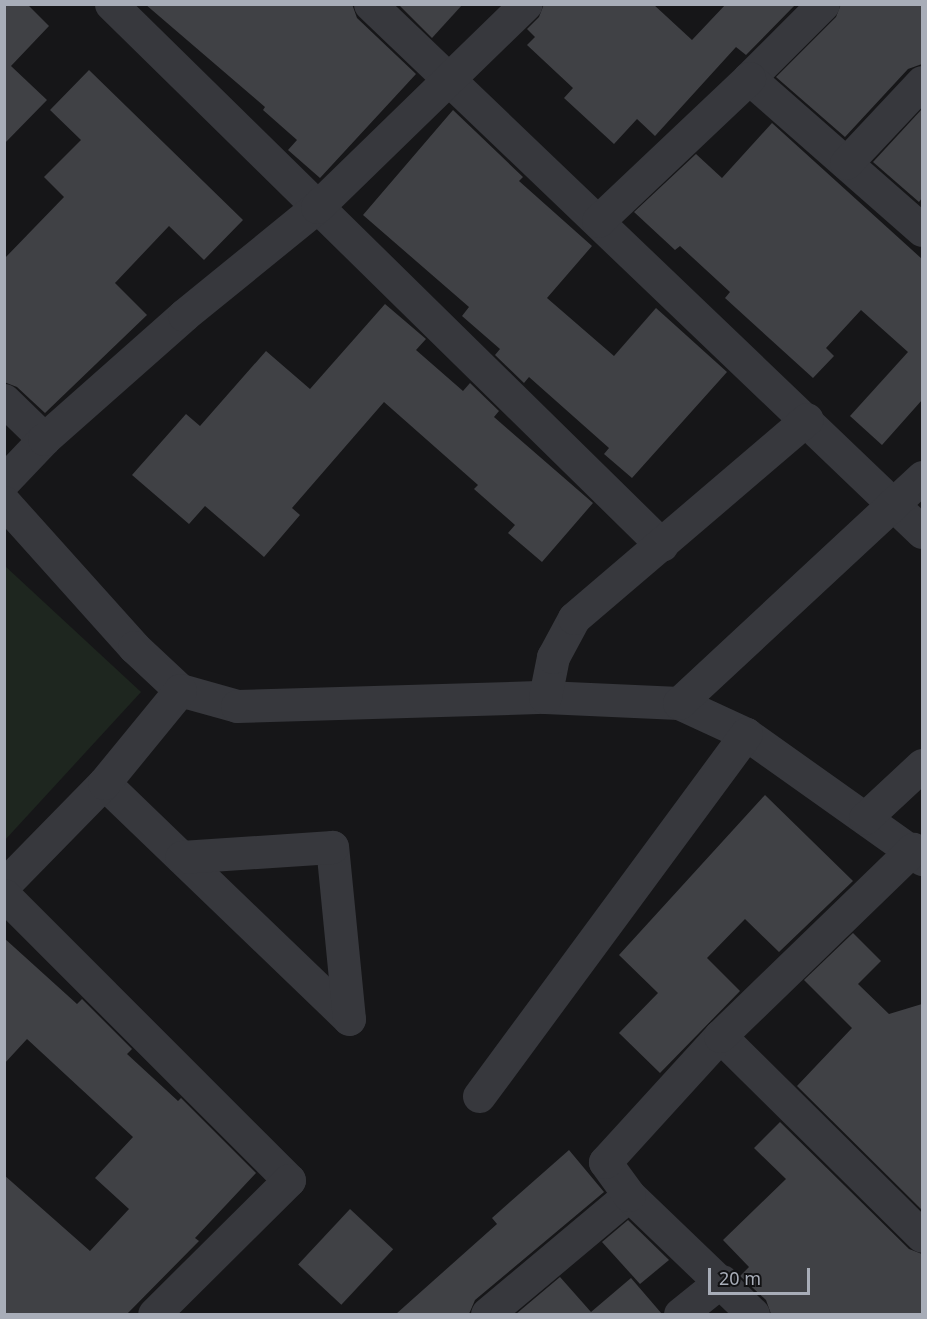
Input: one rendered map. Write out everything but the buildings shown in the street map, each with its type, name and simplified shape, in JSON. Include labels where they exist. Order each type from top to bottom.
[{"type":"street","points":[[111,4],[662,545]]},
{"type":"street","points":[[370,4],[448,81],[807,419],[922,532]]},
{"type":"street","points":[[4,481],[44,439],[184,315],[317,207],[526,4]]},
{"type":"street","points":[[598,221],[749,78],[823,4]]},
{"type":"street","points":[[749,78],[922,230]]},
{"type":"street","points":[[846,163],[922,82]]},
{"type":"street","points":[[4,400],[44,439]]},
{"type":"street","points":[[545,698],[553,657],[574,618],[807,419]]},
{"type":"street","points":[[679,703],[922,477]]},
{"type":"street","points":[[4,502],[134,647],[180,690],[237,706],[545,698],[679,703],[747,734],[918,854],[720,1036],[605,1162],[629,1195],[753,1314]]},
{"type":"street","points":[[4,885],[104,783],[180,690]]},
{"type":"street","points":[[479,1096],[747,734]]},
{"type":"street","points":[[865,818],[922,765]]},
{"type":"street","points":[[104,783],[349,1019],[332,847],[181,857]]},
{"type":"street","points":[[4,894],[288,1180],[154,1314]]},
{"type":"street","points":[[720,1036],[922,1236]]},
{"type":"street","points":[[487,1314],[629,1195]]},
{"type":"street","points":[[680,1314],[721,1281]]},
{"type":"shaded area","points":[[5,566],[141,692],[5,840]]}]
